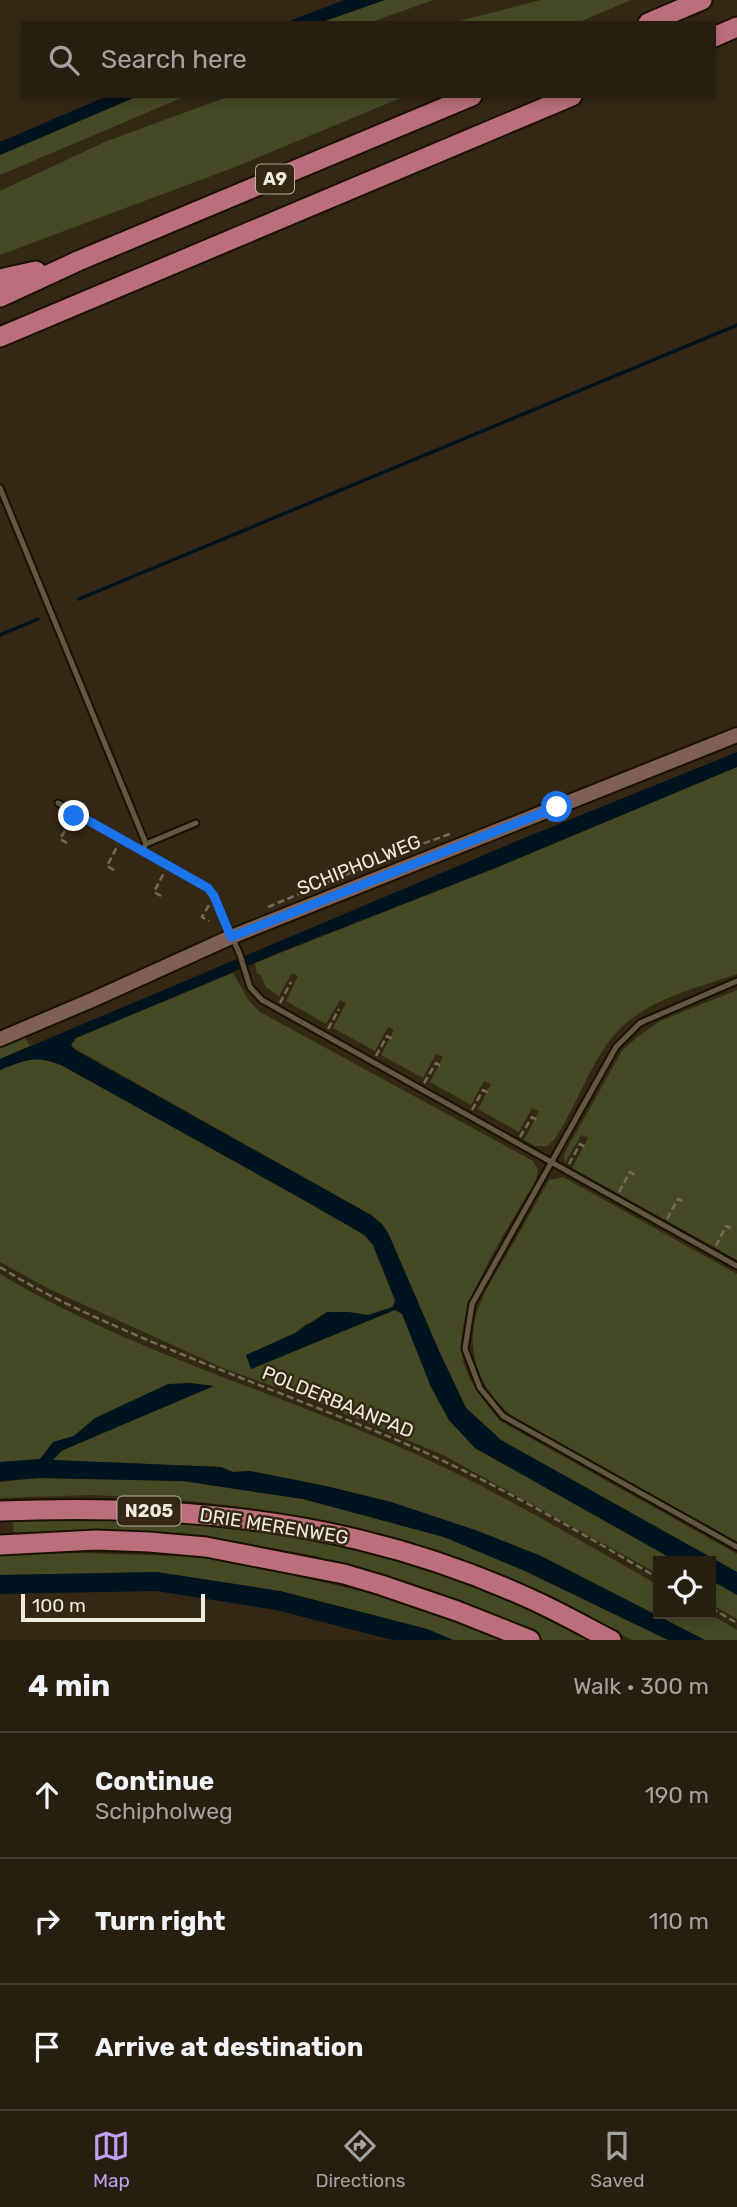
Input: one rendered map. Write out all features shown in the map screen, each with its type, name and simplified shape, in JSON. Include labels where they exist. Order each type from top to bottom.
[{"type":"highway","points":[[653,21],[702,0]]},
{"type":"highway","points":[[716,36],[737,27]]},
{"type":"highway","name":"A9","points":[[0,297],[78,261],[467,98]]},
{"type":"highway","name":"A9","points":[[0,337],[567,98]]},
{"type":"highway","name":"A9","points":[[0,279],[78,261]]},
{"type":"highway","name":"DRIE MERENWEG","points":[[0,1511],[75,1508],[136,1510],[183,1513],[309,1529],[384,1547],[457,1571],[534,1600],[611,1640]]},
{"type":"highway","name":"DRIE MERENWEG","points":[[0,1545],[96,1540],[206,1547],[344,1574],[457,1611],[530,1640]]},
{"type":"main road","name":"SCHIPHOLWEG","points":[[0,1039],[231,937],[737,736]]},
{"type":"lane","points":[[0,488],[146,844]]},
{"type":"lane","points":[[58,803],[203,885],[214,896],[256,995],[276,1009],[737,1266]]},
{"type":"lane","points":[[142,850],[146,844],[196,823]]},
{"type":"lane","points":[[737,981],[640,1023],[616,1046],[472,1304],[465,1349],[480,1388],[503,1416],[737,1547]]},
{"type":"path","points":[[68,843],[60,839],[75,813]]},
{"type":"path","points":[[114,870],[107,866],[121,839]]},
{"type":"path","points":[[162,896],[154,892],[169,866]]},
{"type":"path","points":[[209,921],[202,918],[214,896]]},
{"type":"path","points":[[276,1009],[291,982]]},
{"type":"path","points":[[324,1035],[339,1009]]},
{"type":"path","points":[[373,1062],[387,1036],[394,1040]]},
{"type":"path","points":[[421,1089],[436,1063],[443,1067]]},
{"type":"path","points":[[469,1116],[484,1090],[491,1094]]},
{"type":"path","points":[[517,1143],[532,1117],[539,1121]]},
{"type":"path","points":[[566,1170],[580,1144],[587,1148]]},
{"type":"path","points":[[615,1198],[630,1172],[635,1175]]},
{"type":"path","points":[[664,1225],[678,1199],[683,1201]]},
{"type":"path","points":[[712,1252],[726,1226],[731,1228]]},
{"type":"path","name":"POLDERBAANPAD","points":[[0,1267],[44,1293],[97,1318],[436,1457],[653,1575]]},
{"type":"path","points":[[716,1611],[737,1623]]},
{"type":"green space","points":[[385,0],[433,0],[375,21],[325,21]]},
{"type":"green space","points":[[541,0],[631,0],[582,21],[460,21]]},
{"type":"green space","points":[[133,98],[181,98],[0,175],[0,155]]},
{"type":"green space","points":[[225,98],[400,98],[235,167],[0,255],[0,191],[107,141]]},
{"type":"green space","points":[[737,767],[737,974],[673,996],[629,1021],[603,1050],[554,1140],[547,1146],[535,1146],[524,1140],[539,1111],[532,1108],[519,1132],[478,1109],[491,1084],[484,1081],[471,1105],[430,1082],[443,1057],[436,1054],[423,1078],[381,1055],[394,1030],[388,1027],[375,1051],[333,1028],[346,1003],[340,1000],[326,1024],[286,1001],[298,976],[292,973],[279,996],[266,987],[260,974],[257,974],[255,963],[498,867]]},
{"type":"green space","points":[[233,973],[249,1001],[260,1012],[533,1161],[538,1170],[536,1180],[487,1266],[466,1314],[462,1356],[468,1374],[477,1391],[500,1421],[737,1554],[737,1572],[716,1560],[716,1556],[708,1556],[501,1440],[466,1408],[389,1235],[382,1224],[371,1215],[72,1047],[76,1038]]},
{"type":"green space","points":[[737,990],[737,1260],[572,1168],[588,1138],[581,1135],[565,1163],[564,1154],[622,1051],[660,1021]]},
{"type":"green space","points":[[24,1036],[30,1046],[0,1059],[0,1047]]},
{"type":"green space","points":[[38,1058],[61,1065],[359,1231],[373,1245],[395,1300],[393,1307],[368,1315],[348,1312],[306,1324],[295,1333],[247,1355],[251,1369],[395,1309],[402,1313],[431,1387],[449,1420],[475,1448],[667,1556],[653,1556],[653,1571],[445,1456],[320,1403],[223,1368],[47,1288],[0,1262],[0,1070],[27,1059]]},
{"type":"green space","points":[[563,1177],[737,1274],[737,1542],[512,1416],[500,1405],[483,1381],[477,1367],[473,1337],[479,1306],[549,1180]]},
{"type":"green space","points":[[0,1274],[95,1324],[144,1346],[345,1424],[462,1476],[653,1582],[653,1613],[541,1556],[478,1531],[391,1502],[326,1486],[250,1471],[233,1472],[221,1467],[53,1460],[95,1418],[74,1436],[53,1442],[40,1459],[0,1462]]},
{"type":"green space","points":[[38,1478],[183,1481],[303,1499],[444,1537],[525,1571],[668,1640],[632,1640],[546,1596],[460,1560],[332,1523],[250,1508],[173,1499],[91,1495],[0,1498],[0,1482]]},
{"type":"green space","points":[[81,1517],[180,1521],[296,1535],[406,1559],[473,1583],[599,1640],[544,1640],[437,1597],[316,1556],[239,1542],[144,1531],[14,1532],[13,1521]]},
{"type":"green space","points":[[25,1551],[202,1557],[433,1608],[506,1640],[453,1640],[427,1629],[280,1591],[157,1572],[0,1575],[0,1554]]},
{"type":"green space","points":[[716,1583],[737,1595],[737,1619],[716,1607]]},
{"type":"green space","points":[[716,1618],[737,1630],[737,1640],[705,1640],[664,1619]]},
{"type":"water","points":[[344,0],[385,0],[325,21],[289,21]]},
{"type":"water","points":[[102,98],[133,98],[0,155],[0,142]]},
{"type":"water","points":[[737,752],[737,767],[498,867],[288,949],[76,1038],[71,1045],[75,1050],[371,1215],[382,1224],[389,1235],[466,1408],[501,1440],[708,1556],[667,1556],[475,1448],[449,1420],[431,1387],[402,1314],[395,1310],[251,1369],[246,1355],[295,1333],[327,1312],[368,1315],[393,1307],[395,1300],[373,1245],[366,1236],[61,1065],[44,1060],[30,1060],[0,1070],[0,1059],[517,841]]},
{"type":"water","points":[[168,1384],[214,1386],[61,1451],[53,1460],[221,1467],[233,1472],[250,1471],[326,1486],[391,1502],[478,1531],[541,1556],[653,1613],[653,1619],[664,1619],[705,1640],[668,1640],[525,1571],[444,1537],[303,1499],[183,1481],[38,1478],[0,1481],[0,1462],[40,1459],[53,1442],[74,1436],[95,1418]]},
{"type":"water","points":[[716,1560],[737,1572],[737,1595],[716,1583]]},
{"type":"water","points":[[157,1572],[280,1591],[427,1629],[453,1640],[392,1640],[276,1610],[156,1591],[0,1594],[0,1575]]},
{"type":"waterway","points":[[79,599],[737,325]]},
{"type":"waterway","points":[[0,635],[38,619]]},
{"type":"route","points":[[74,816],[75,813],[208,888],[231,937],[557,807]]}]
